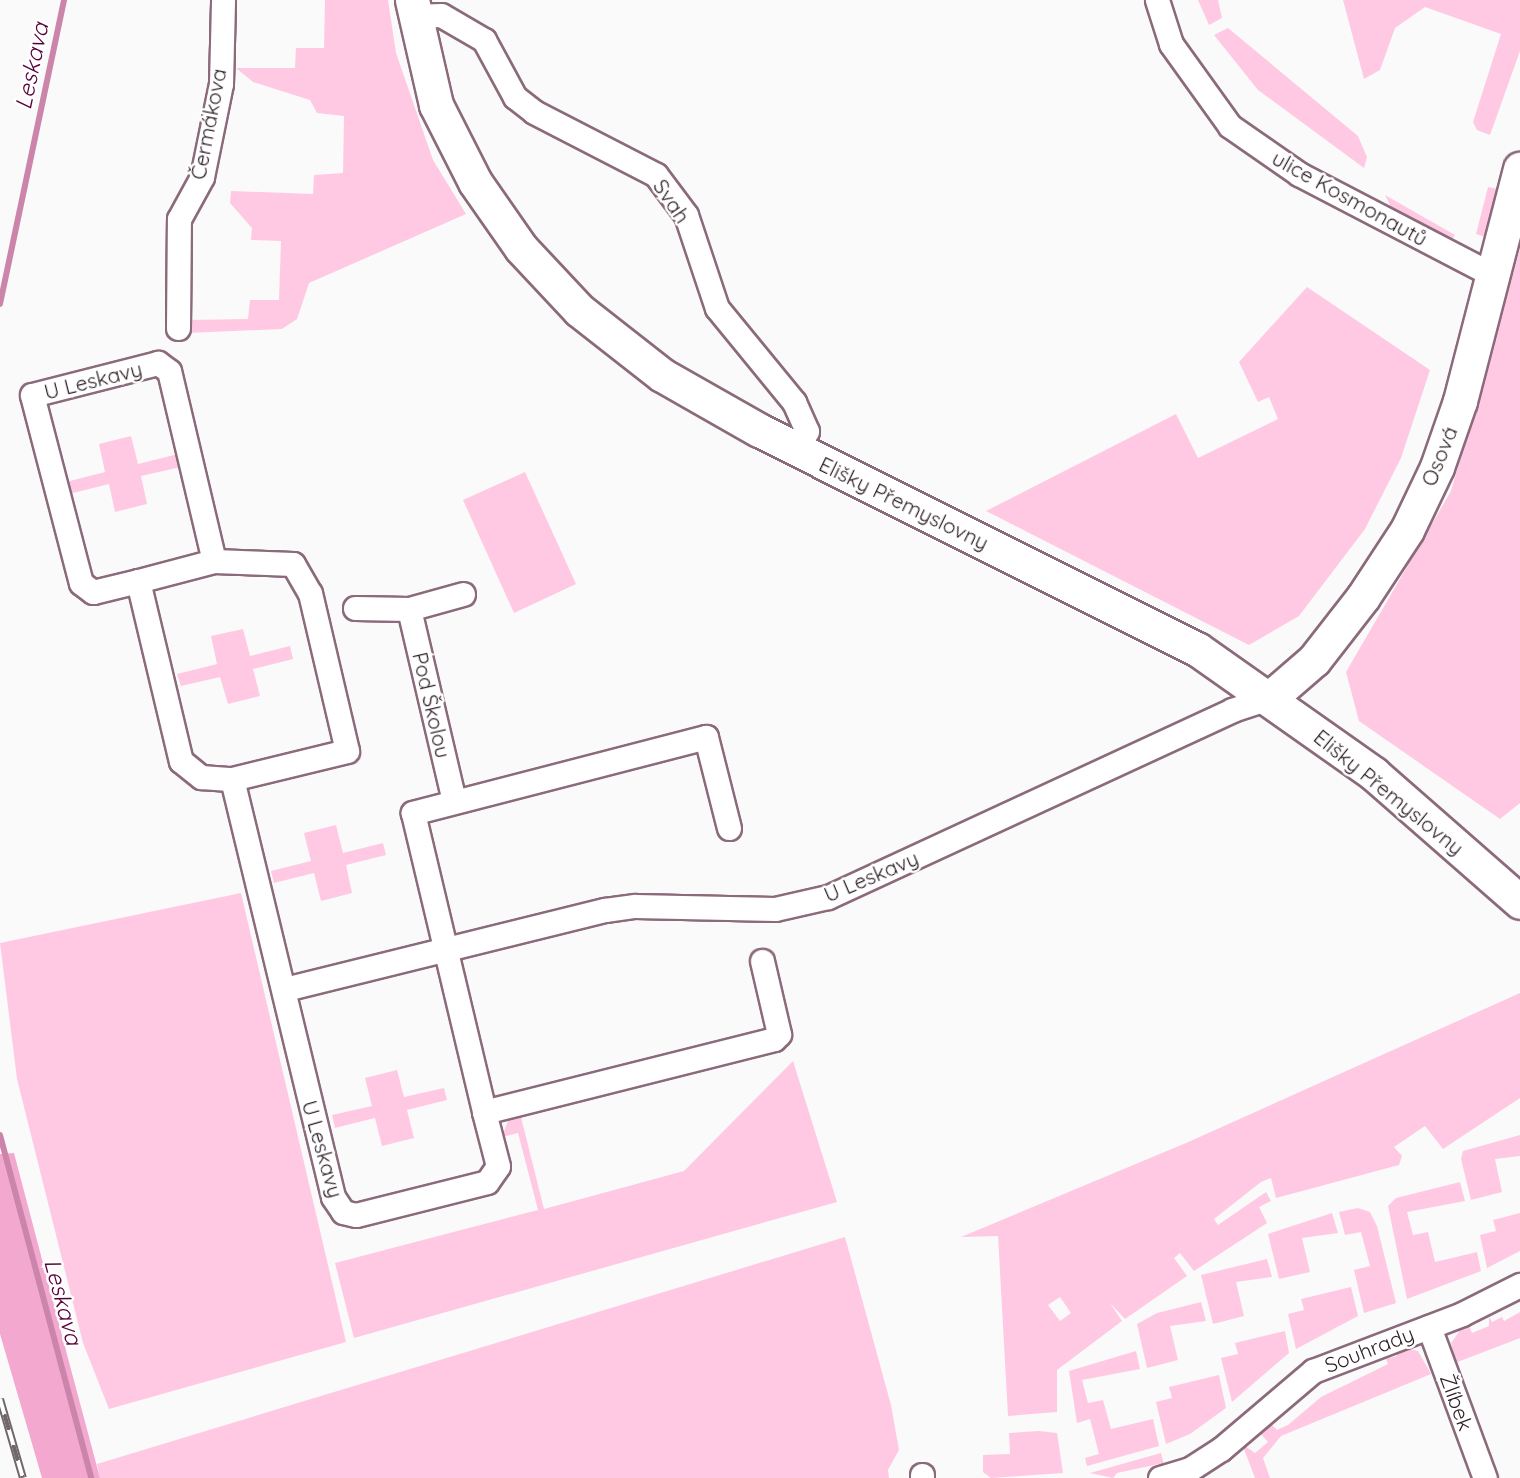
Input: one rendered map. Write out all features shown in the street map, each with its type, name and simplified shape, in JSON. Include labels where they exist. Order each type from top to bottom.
[{"type":"street","name":"Čermákova","points":[[178,328],[179,219],[202,177],[221,84],[223,0]]},
{"type":"street","name":"ulice Kosmonautů","points":[[1157,0],[1171,44],[1230,126],[1299,174],[1493,275]]},
{"type":"street","name":"Svah","points":[[413,8],[441,15],[484,40],[514,97],[534,112],[656,175],[686,215],[717,308],[794,402],[807,431],[797,449]]},
{"type":"street","name":"Elišky Přemyslovny","points":[[413,8],[436,105],[475,182],[521,248],[579,310],[662,375],[797,449],[1177,638],[1270,698],[1374,774],[1520,902]]},
{"type":"street","name":"Osová","points":[[1270,698],[1314,660],[1407,530],[1460,401],[1520,169]]},
{"type":"street","name":"U Leskavy","points":[[138,581],[181,761],[201,777],[232,779],[347,751],[310,593],[293,564],[214,561],[93,592],[81,583],[75,569],[32,395],[158,363],[169,371],[214,561]]},
{"type":"street","points":[[355,608],[409,609],[463,594]]},
{"type":"street","name":"Pod Školou","points":[[409,609],[454,801]]},
{"type":"street","name":"U Leskavy","points":[[285,989],[605,910],[635,906],[775,909],[828,897],[1231,710],[1270,698]]},
{"type":"street","name":"U Leskavy","points":[[232,779],[285,989],[287,1013],[333,1197],[342,1212],[356,1215],[487,1182],[498,1166],[413,813],[706,737],[729,828]]},
{"type":"street","points":[[484,1112],[774,1039],[779,1034],[761,961]]},
{"type":"street","name":"Souhrady","points":[[1160,1478],[1190,1469],[1220,1449],[1313,1371],[1429,1327],[1520,1285]]},
{"type":"street","name":"Žlíbek","points":[[1429,1327],[1485,1478]]},
{"type":"shaded area","points":[[325,0],[388,0],[396,53],[433,160],[466,214],[309,283],[297,319],[282,329],[187,333],[188,320],[248,319],[250,300],[279,300],[281,241],[251,240],[252,228],[230,203],[231,191],[313,194],[314,175],[343,173],[344,116],[317,113],[310,100],[253,82],[236,68],[295,68],[296,48],[324,48]]},
{"type":"shaded area","points":[[1198,0],[1218,0],[1222,18],[1209,25]]},
{"type":"shaded area","points":[[1343,0],[1520,0],[1520,51],[1490,135],[1477,130],[1473,122],[1501,34],[1425,7],[1395,28],[1380,70],[1364,79]]},
{"type":"shaded area","points":[[1228,28],[1358,136],[1367,157],[1364,168],[1258,90],[1214,35]]},
{"type":"shaded area","points":[[1488,187],[1498,189],[1485,237],[1476,234]]},
{"type":"shaded area","points":[[1385,195],[1455,235],[1450,242],[1391,207]]},
{"type":"shaded area","points":[[1520,249],[1520,803],[1500,819],[1359,721],[1346,672],[1451,491]]},
{"type":"shaded area","points":[[1307,287],[1430,370],[1401,458],[1365,529],[1299,616],[1249,645],[986,511],[1176,414],[1198,458],[1278,419],[1269,397],[1258,402],[1239,362]]},
{"type":"shaded area","points":[[131,436],[138,464],[178,454],[181,467],[141,476],[147,504],[115,512],[109,484],[69,494],[66,482],[105,472],[99,444]]},
{"type":"shaded area","points":[[525,472],[576,584],[514,613],[463,500]]},
{"type":"shaded area","points":[[243,629],[250,656],[290,646],[293,659],[253,669],[260,696],[228,704],[220,677],[181,686],[177,674],[217,664],[211,636]]},
{"type":"shaded area","points":[[336,825],[343,853],[383,843],[386,855],[346,865],[352,893],[321,901],[314,873],[274,883],[271,871],[311,861],[304,833]]},
{"type":"shaded area","points":[[241,893],[346,1342],[109,1409],[83,1343],[17,1079],[0,943]]},
{"type":"shaded area","points":[[1520,993],[1520,1098],[1443,1149],[1425,1126],[1394,1147],[1402,1156],[1399,1165],[1276,1198],[1271,1178],[1261,1182],[1214,1219],[1218,1225],[1266,1192],[1271,1201],[1259,1207],[1267,1223],[1194,1271],[1180,1253],[1174,1258],[1187,1276],[1125,1319],[1110,1303],[1122,1321],[1057,1370],[1057,1412],[1008,1416],[998,1236],[961,1237],[1186,1143]],"holes":[[[1060,1297],[1071,1313],[1060,1321],[1048,1305]]]},
{"type":"shaded area","points":[[793,1061],[837,1202],[354,1338],[335,1263],[538,1210],[518,1133],[502,1137],[510,1115],[538,1108],[538,1112],[521,1117],[544,1209],[684,1171]]},
{"type":"shaded area","points":[[397,1070],[404,1097],[444,1088],[447,1100],[407,1110],[414,1138],[382,1146],[375,1118],[335,1128],[332,1115],[372,1106],[365,1078]]},
{"type":"shaded area","points":[[1520,1135],[1520,1156],[1495,1159],[1502,1192],[1471,1200],[1461,1159],[1463,1151]]},
{"type":"shaded area","points":[[14,1153],[100,1478],[42,1478],[0,1334],[0,1154]]},
{"type":"shaded area","points":[[1460,1182],[1465,1201],[1407,1212],[1413,1235],[1428,1232],[1435,1262],[1477,1252],[1481,1271],[1407,1299],[1388,1206],[1396,1198]]},
{"type":"shaded area","points":[[1358,1208],[1370,1212],[1377,1226],[1396,1303],[1364,1313],[1354,1270],[1370,1266],[1361,1232],[1345,1235],[1339,1212]]},
{"type":"shaded area","points":[[1332,1213],[1338,1233],[1302,1238],[1310,1272],[1279,1279],[1268,1234]]},
{"type":"shaded area","points":[[1520,1213],[1520,1251],[1487,1268],[1480,1235],[1496,1231],[1493,1220]]},
{"type":"shaded area","points":[[845,1237],[891,1405],[899,1450],[888,1470],[889,1478],[100,1478],[97,1464]]},
{"type":"shaded area","points":[[1267,1259],[1272,1277],[1236,1282],[1244,1316],[1213,1324],[1201,1275]]},
{"type":"shaded area","points":[[1351,1287],[1358,1316],[1296,1349],[1288,1314],[1304,1310],[1301,1299]]},
{"type":"shaded area","points":[[1201,1302],[1206,1321],[1170,1326],[1178,1360],[1147,1368],[1137,1324],[1157,1313]]},
{"type":"shaded area","points":[[1520,1312],[1520,1338],[1455,1363],[1451,1343],[1461,1329],[1469,1326],[1472,1333],[1489,1326],[1489,1317],[1492,1322],[1502,1317],[1504,1321]]},
{"type":"shaded area","points":[[1285,1331],[1289,1353],[1232,1402],[1221,1358],[1238,1354],[1235,1343]]},
{"type":"shaded area","points":[[1406,1348],[1418,1351],[1431,1374],[1281,1436],[1263,1458],[1270,1478],[1255,1478],[1242,1444],[1255,1453],[1268,1442],[1258,1431],[1269,1422],[1277,1430],[1288,1425],[1321,1397],[1388,1364],[1386,1359],[1397,1356],[1396,1351]]},
{"type":"shaded area","points":[[1136,1351],[1140,1369],[1082,1380],[1088,1403],[1103,1400],[1111,1429],[1153,1419],[1159,1446],[1087,1466],[1085,1458],[1099,1454],[1090,1419],[1077,1423],[1069,1371]]},
{"type":"shaded area","points":[[1219,1375],[1226,1408],[1190,1434],[1166,1444],[1156,1402],[1172,1398],[1169,1387]]},
{"type":"shaded area","points":[[1009,1433],[1057,1433],[1063,1473],[991,1478],[983,1472],[983,1455],[1010,1454]]},
{"type":"shaded area","points":[[1161,1453],[1165,1468],[1159,1464],[1117,1473],[1113,1478],[1090,1473]]},
{"type":"waterway","name":"Leskava","points":[[0,304],[64,0]]},
{"type":"waterway","name":"Leskava","points":[[0,1135],[91,1478]]},
{"type":"railway","points":[[0,1399],[23,1478]]}]
